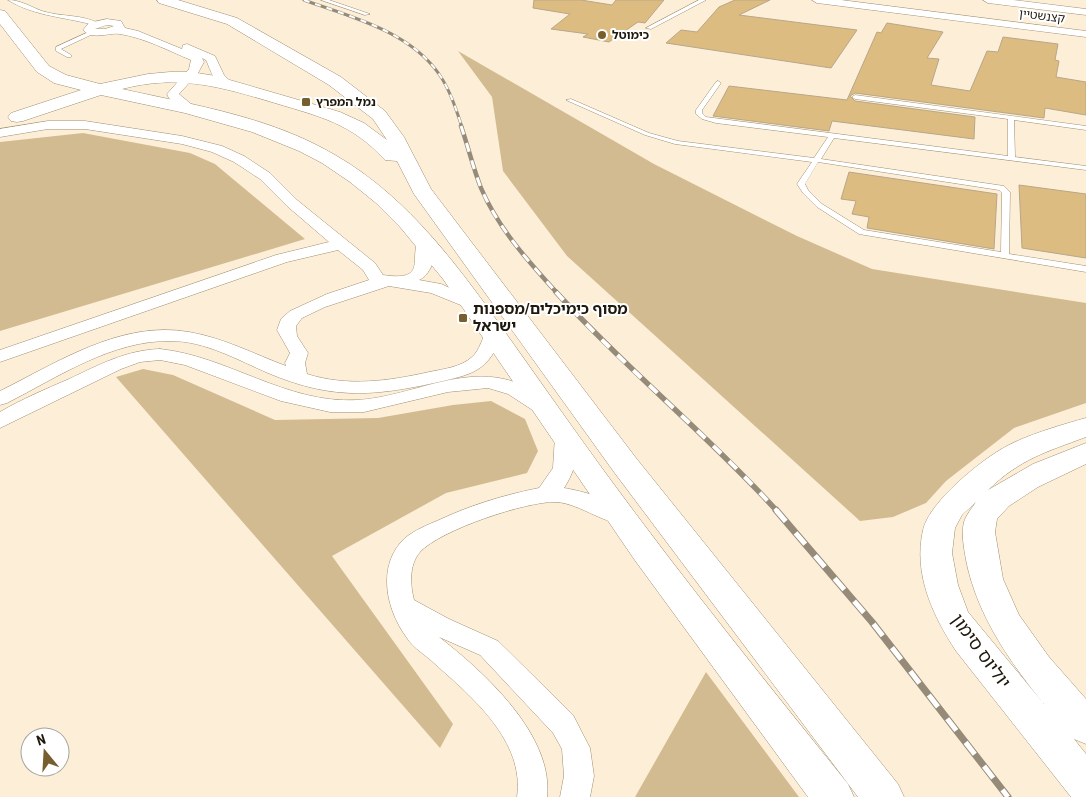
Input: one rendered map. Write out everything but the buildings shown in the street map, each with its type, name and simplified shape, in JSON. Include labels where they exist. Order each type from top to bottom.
[{"type":"street","points":[[164,0],[232,21],[347,89],[365,103],[386,124],[421,190]]},
{"type":"street","name":"קצנשטיין","points":[[817,0],[867,3],[1086,34]]},
{"type":"street","points":[[988,0],[1086,12]]},
{"type":"street","points":[[0,14],[43,69],[60,79],[191,109],[258,128],[328,159],[354,175],[387,201],[425,243],[473,305],[622,518],[699,623],[833,797]]},
{"type":"street","points":[[95,28],[119,27],[143,30],[206,55],[215,63],[219,77],[227,84]]},
{"type":"street","points":[[119,27],[192,56],[198,62],[194,70],[173,94],[175,99],[191,109]]},
{"type":"street","points":[[0,32],[28,52]]},
{"type":"street","points":[[0,122],[103,90],[148,79],[188,77],[227,84],[334,116],[358,126],[377,139],[421,190],[625,465],[883,797]]},
{"type":"street","points":[[17,117],[87,101],[160,102]]},
{"type":"street","points":[[0,133],[30,127],[69,124],[109,128],[217,148],[239,159],[265,176],[292,203],[368,266],[377,279],[435,288],[473,305]]},
{"type":"street","points":[[298,376],[295,363],[299,353],[288,337],[286,328],[291,318],[331,299],[384,281],[409,278],[421,271],[425,243]]},
{"type":"street","points":[[0,356],[282,258],[342,244]]},
{"type":"street","points":[[0,399],[102,348],[147,336],[172,335],[201,340],[309,381],[355,389],[402,385],[468,367],[483,356],[494,334]]},
{"type":"street","points":[[253,359],[283,354],[295,346]]},
{"type":"street","points":[[0,420],[21,408],[125,360],[150,355],[172,356],[197,363],[316,405],[348,407],[378,404],[461,384],[477,382],[497,384],[511,388],[547,410]]},
{"type":"street","name":"יוליוס סימון","points":[[1086,427],[1018,452],[992,469],[965,492],[950,508],[939,528],[936,553],[941,585],[953,618],[969,641],[1086,784]]},
{"type":"street","points":[[546,495],[560,478],[566,461],[565,436]]},
{"type":"street","points":[[1086,453],[1050,467],[991,504],[981,519],[979,539],[983,566],[994,602],[1008,630],[1037,669],[1086,727]]},
{"type":"street","points":[[532,797],[534,789],[526,757],[505,717],[464,674],[413,629],[402,605],[398,583],[401,566],[412,546],[432,533],[468,516],[503,504],[546,495],[571,497],[593,502],[622,518]]},
{"type":"street","points":[[402,605],[440,626],[489,648],[563,724],[576,748],[579,776],[575,797]]},
{"type":"lane","points":[[11,0],[42,13],[95,28]]},
{"type":"lane","points":[[324,0],[367,14]]},
{"type":"lane","points":[[650,28],[703,0]]},
{"type":"lane","points":[[69,56],[59,51],[58,48],[95,28]]},
{"type":"lane","points":[[718,83],[699,110],[699,114],[704,118],[1086,168]]},
{"type":"lane","points":[[855,97],[1086,128]]},
{"type":"lane","points":[[569,100],[646,134],[676,143],[816,160],[1001,188],[1006,192],[1005,256]]},
{"type":"lane","points":[[1011,118],[1012,158]]},
{"type":"lane","points":[[832,136],[801,184],[805,193],[844,222],[862,232],[1086,269]]},
{"type":"shaded area","points":[[458,51],[654,164],[797,236],[872,269],[1086,303],[1086,403],[1014,428],[946,481],[926,503],[893,517],[860,521],[567,256],[503,171],[492,97]]},
{"type":"shaded area","points":[[83,133],[190,153],[215,164],[305,239],[0,331],[0,142]]},
{"type":"shaded area","points":[[143,369],[173,375],[275,420],[378,418],[453,405],[491,401],[525,419],[538,451],[527,473],[446,493],[332,556],[453,724],[440,748],[116,377]]},
{"type":"shaded area","points":[[706,672],[799,797],[635,797]]},
{"type":"railway","points":[[304,0],[378,27],[412,47],[427,59],[443,80],[462,127]]},
{"type":"railway","points":[[461,126],[475,173],[496,217],[525,256],[557,293]]},
{"type":"railway","points":[[556,292],[610,348],[723,455],[777,511]]},
{"type":"railway","points":[[776,510],[872,622],[1008,797]]},
{"type":"place","name":"כימוטל","points":[[602,35]]},
{"type":"place","name":"נמל המפרץ","points":[[306,102]]},
{"type":"place","name":"מסוף כימיכלים/מספנות ישראל","points":[[463,318]]}]
